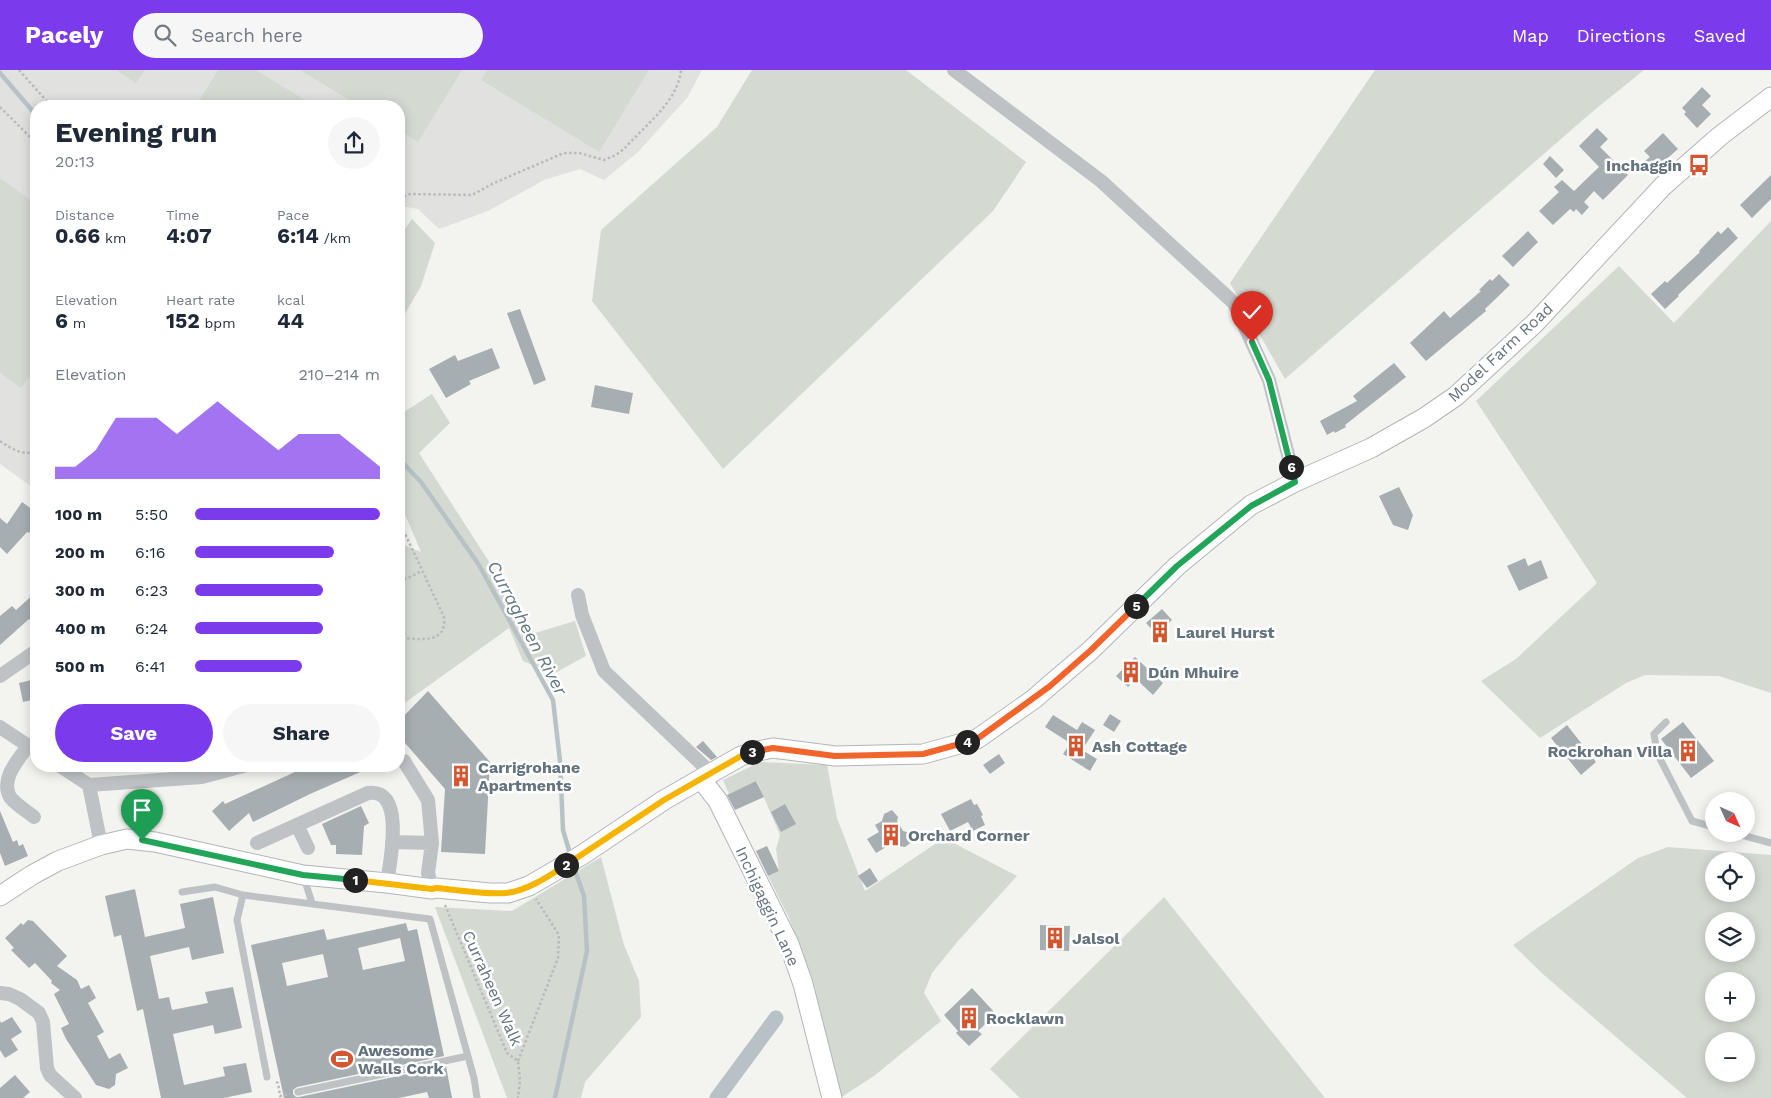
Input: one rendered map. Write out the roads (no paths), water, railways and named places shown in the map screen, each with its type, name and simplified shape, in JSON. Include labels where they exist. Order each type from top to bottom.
[{"type":"main road","name":"Model Farm Road","points":[[0,896],[52,864],[101,845],[127,839],[142,840],[303,875],[490,893],[508,893],[529,886],[561,868],[664,800],[741,756],[758,750],[773,748],[835,756],[923,754],[977,739],[1050,686],[1091,650],[1177,566],[1251,506],[1295,482],[1371,448],[1424,418],[1456,396],[1534,324],[1663,186],[1720,136],[1771,98]]},
{"type":"main road","name":"Inchigaggin Lane","points":[[706,776],[789,944],[803,984],[832,1098]]},
{"type":"street","points":[[954,70],[1102,182],[1234,304],[1269,380],[1295,482]]},
{"type":"street","points":[[578,594],[582,615],[604,671],[706,776]]},
{"type":"street","points":[[0,676],[30,655]]},
{"type":"street","points":[[0,728],[30,747]]},
{"type":"street","points":[[30,750],[7,776],[5,785],[10,797],[34,818]]},
{"type":"street","points":[[405,763],[428,800],[432,843],[428,873],[434,888]]},
{"type":"street","points":[[70,772],[89,784],[202,777],[221,772]]},
{"type":"street","points":[[89,784],[101,845]]},
{"type":"street","points":[[258,843],[368,793],[378,793],[384,797],[394,823],[387,883]]},
{"type":"street","points":[[297,825],[308,848]]},
{"type":"street","points":[[392,842],[432,843]]},
{"type":"street","points":[[0,993],[9,994],[39,1014],[43,1022],[47,1068],[50,1075],[76,1098]]},
{"type":"lane","points":[[1666,722],[1654,734],[1657,752],[1692,820],[1705,824]]},
{"type":"lane","points":[[1755,839],[1771,843]]},
{"type":"lane","points":[[303,875],[312,903]]},
{"type":"lane","points":[[182,892],[215,887],[243,895],[430,919],[474,1078],[477,1098]]},
{"type":"lane","points":[[243,895],[237,920],[267,1077]]},
{"type":"lane","points":[[298,1092],[468,1056]]},
{"type":"waterway","name":"Curragheen River","points":[[0,73],[30,108]]},
{"type":"waterway","name":"Curragheen River","points":[[405,465],[421,482],[479,565],[553,700],[560,761],[563,830],[571,857]]},
{"type":"waterway","name":"Curragheen River","points":[[555,1098],[587,951],[584,896],[573,865]]},
{"type":"waterway","points":[[717,1098],[776,1018]]},
{"type":"place","name":"Inchaggin","points":[[1699,165]]},
{"type":"place","name":"Laurel Hurst","points":[[1160,632]]},
{"type":"place","name":"Dún Mhuire","points":[[1131,672]]},
{"type":"place","name":"Ash Cottage","points":[[1076,746]]},
{"type":"place","name":"Rockrohan Villa","points":[[1688,751]]},
{"type":"place","name":"Carrigrohane Apartments","points":[[461,776]]},
{"type":"place","name":"Orchard Corner","points":[[891,835]]},
{"type":"place","name":"Jalsol","points":[[1055,938]]},
{"type":"place","name":"Rocklawn","points":[[969,1018]]},
{"type":"place","name":"Awesome Walls Cork","points":[[342,1059]]}]
